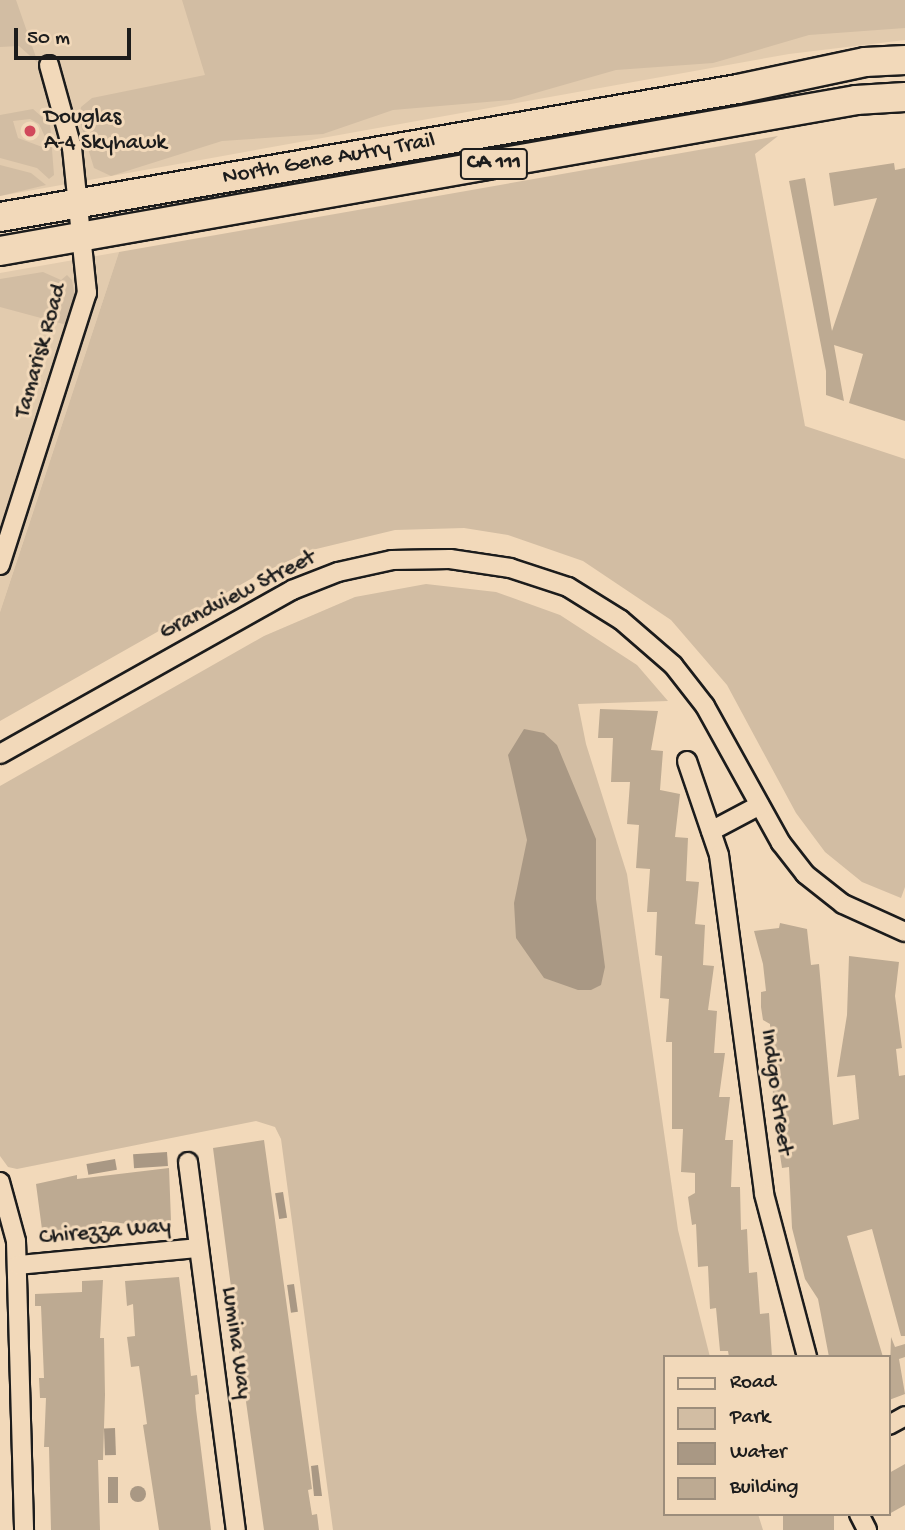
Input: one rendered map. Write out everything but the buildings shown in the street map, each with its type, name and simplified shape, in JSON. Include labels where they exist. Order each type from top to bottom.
[{"type":"main road","name":"North Gene Autry Trail","points":[[0,217],[738,89],[864,62],[905,60]]},
{"type":"main road","name":"North Gene Autry Trail","points":[[0,251],[856,100],[905,97]]},
{"type":"street","name":"Tamarisk Road","points":[[0,565],[85,307],[88,282],[72,148],[50,65]]},
{"type":"street","name":"Grandview Street","points":[[0,754],[292,590],[338,572],[392,560],[450,559],[510,568],[568,587],[621,620],[673,665],[705,706],[760,805],[805,874],[843,904],[905,932]]},
{"type":"street","name":"Indigo Street","points":[[687,761],[719,855],[764,1194],[806,1355]]},
{"type":"street","points":[[711,831],[760,805]]},
{"type":"street","name":"Lumina Way","points":[[188,1162],[236,1530]]},
{"type":"street","points":[[0,1182],[14,1225],[18,1265],[24,1530]]},
{"type":"street","name":"Chirezza Way","points":[[18,1265],[198,1248]]},
{"type":"shaded area","points":[[0,0],[905,0],[905,40],[789,54],[0,196]]},
{"type":"shaded area","points":[[119,252],[22,545],[0,612],[0,273]]},
{"type":"green space","points":[[0,0],[16,0],[38,63],[19,46],[0,47]]},
{"type":"green space","points":[[182,0],[905,0],[905,28],[809,35],[713,63],[616,70],[511,100],[393,110],[323,134],[222,141],[111,176],[94,168],[79,119],[81,107],[92,98],[205,75]]},
{"type":"green space","points":[[33,109],[50,124],[54,175],[49,179],[37,168],[0,158],[0,115]],"holes":[[[30,119],[39,124],[47,141],[45,148],[18,138],[13,121]]]},
{"type":"green space","points":[[778,136],[755,154],[805,426],[905,459],[905,887],[901,898],[862,882],[825,852],[796,813],[727,685],[671,620],[583,561],[508,535],[464,528],[395,530],[312,550],[256,576],[0,721],[0,612],[119,252]]},
{"type":"green space","points":[[0,165],[31,173],[46,185],[0,196]]},
{"type":"green space","points":[[43,272],[61,280],[67,275],[72,280],[76,303],[67,325],[0,307],[0,279]]},
{"type":"green space","points":[[426,584],[496,592],[560,615],[637,665],[668,701],[578,704],[586,744],[627,874],[678,1230],[709,1355],[664,1355],[664,1516],[759,1516],[763,1530],[333,1530],[281,1139],[275,1127],[256,1121],[17,1169],[8,1167],[0,1156],[0,786],[264,636],[355,597]]},
{"type":"water","points":[[524,729],[544,733],[557,745],[596,839],[596,899],[605,967],[601,985],[591,990],[578,990],[544,978],[516,938],[514,903],[527,840],[508,755]]},
{"type":"water","points":[[167,1152],[168,1166],[134,1168],[133,1154]]},
{"type":"water","points":[[115,1159],[117,1170],[88,1175],[86,1164]]},
{"type":"water","points":[[283,1192],[287,1218],[279,1219],[275,1193]]},
{"type":"water","points":[[294,1284],[298,1312],[291,1313],[287,1285]]},
{"type":"water","points":[[104,1428],[115,1428],[116,1455],[105,1455]]},
{"type":"water","points":[[318,1465],[322,1496],[314,1496],[311,1466]]},
{"type":"water","points":[[108,1477],[118,1477],[118,1503],[108,1503]]},
{"type":"water","points":[[138,1486],[146,1494],[138,1502],[130,1494]]},
{"type":"place","name":"Douglas A-4 Skyhawk","points":[[30,131]]}]
